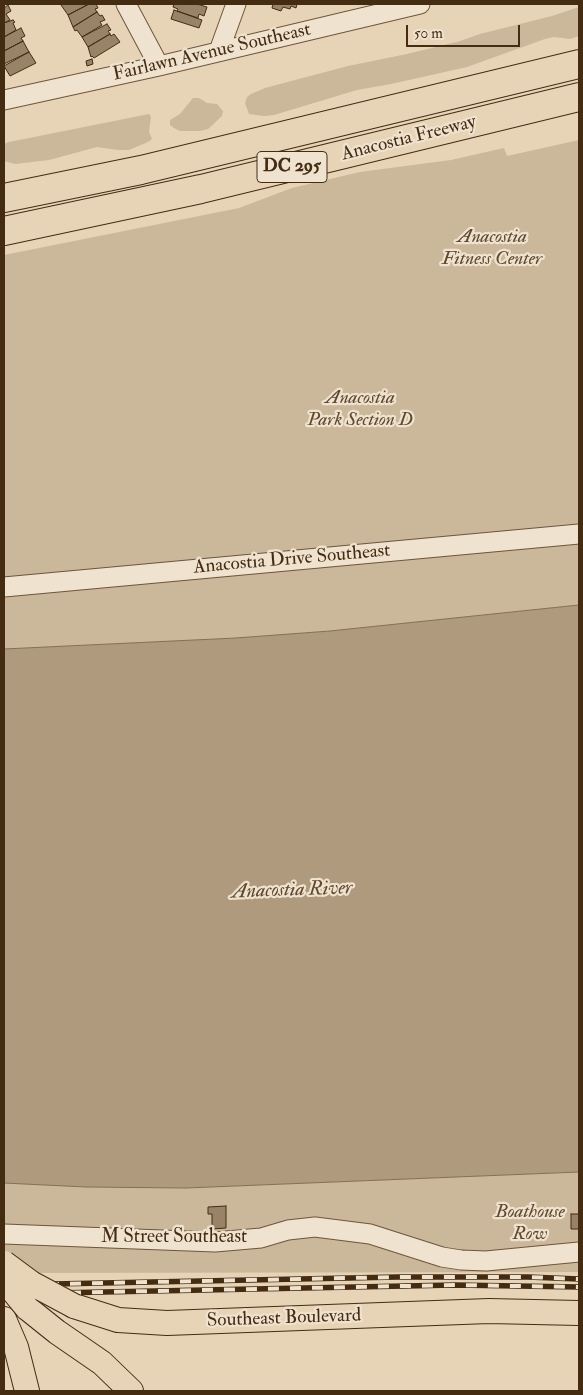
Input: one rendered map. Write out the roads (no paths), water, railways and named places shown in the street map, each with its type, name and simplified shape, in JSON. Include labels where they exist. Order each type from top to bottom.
[{"type":"highway","name":"Anacostia Freeway","points":[[4,198],[160,165],[579,64]]},
{"type":"highway","name":"Anacostia Freeway","points":[[4,231],[202,189],[579,97]]},
{"type":"main road","name":"Southeast Boulevard","points":[[4,1263],[31,1284],[74,1306],[118,1320],[167,1323],[489,1311],[579,1312]]},
{"type":"main road","points":[[4,1280],[27,1308],[56,1332],[102,1363],[131,1391]]},
{"type":"main road","points":[[4,1319],[16,1346],[27,1391]]},
{"type":"street","points":[[126,4],[159,66]]},
{"type":"street","points":[[220,51],[236,4]]},
{"type":"street","name":"Fairlawn Avenue Southeast","points":[[4,100],[159,66],[420,4]]},
{"type":"street","name":"Anacostia Drive Southeast","points":[[4,587],[579,534]]},
{"type":"street","name":"M Street Southeast","points":[[4,1234],[215,1242],[261,1238],[288,1230],[314,1227],[370,1234],[442,1257],[461,1260],[486,1261],[579,1252]]},
{"type":"water","name":"Anacostia River","points":[[579,605],[579,1172],[186,1188],[86,1187],[4,1183],[4,649],[236,638],[330,631]]},
{"type":"railway","points":[[4,1285],[398,1277],[579,1279]]},
{"type":"railway","points":[[4,1294],[455,1285],[579,1287]]},
{"type":"park label","name":"Anacostia Fitness Center","points":[[492,249]]},
{"type":"park label","name":"Anacostia Park Section D","points":[[360,410]]},
{"type":"park label","name":"Boathouse Row","points":[[530,1224]]}]
